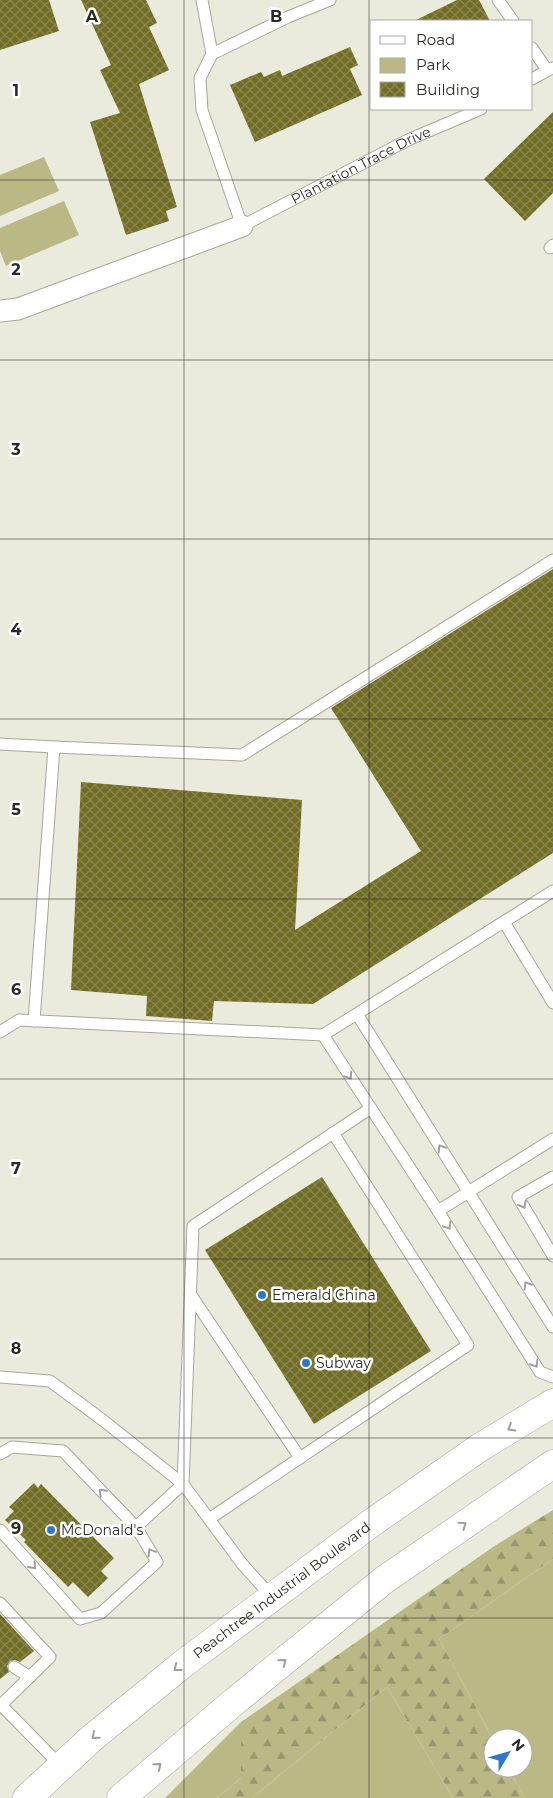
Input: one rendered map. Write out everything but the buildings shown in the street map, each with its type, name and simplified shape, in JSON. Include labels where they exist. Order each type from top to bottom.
[{"type":"highway","name":"Peachtree Industrial Boulevard","points":[[27,1798],[60,1766],[132,1704],[272,1596],[385,1513],[480,1448],[553,1403]]},
{"type":"highway","points":[[121,1798],[235,1701],[384,1580],[553,1464]]},
{"type":"street","name":"Plantation Trace Drive","points":[[0,311],[18,309],[242,226]]},
{"type":"lane","points":[[202,0],[212,54]]},
{"type":"lane","points":[[242,226],[202,110],[200,78],[212,54],[288,16],[330,0]]},
{"type":"lane","points":[[498,0],[512,20]]},
{"type":"lane","points":[[533,49],[550,68],[533,78]]},
{"type":"lane","name":"Plantation Trace Drive","points":[[242,226],[410,139],[479,110]]},
{"type":"lane","points":[[0,744],[242,755],[553,560]]},
{"type":"lane","points":[[34,1021],[54,747]]},
{"type":"lane","points":[[0,1032],[19,1020],[322,1035],[553,892]]},
{"type":"lane","points":[[504,922],[553,1003]]},
{"type":"lane","points":[[357,1014],[553,1327]]},
{"type":"lane","points":[[322,1035],[438,1211],[540,1372],[553,1377]]},
{"type":"lane","points":[[136,1527],[183,1484],[193,1226],[371,1108]]},
{"type":"lane","points":[[209,1519],[468,1345],[333,1133]]},
{"type":"lane","points":[[438,1211],[468,1190],[553,1139]]},
{"type":"lane","points":[[553,1177],[518,1197],[553,1256]]},
{"type":"lane","points":[[191,1295],[300,1458]]},
{"type":"lane","points":[[0,1377],[50,1381],[111,1426],[183,1484],[243,1565],[272,1596]]},
{"type":"lane","points":[[0,1454],[12,1447],[63,1451],[136,1527],[157,1562],[101,1613],[80,1619],[0,1530]]},
{"type":"lane","points":[[0,1603],[50,1657],[1,1706],[60,1766]]},
{"type":"lane","points":[[14,1668],[30,1677]]},
{"type":"green space","points":[[44,157],[59,191],[0,216],[0,175]]},
{"type":"green space","points":[[64,201],[79,235],[6,266],[0,251],[0,228]]},
{"type":"green space","points":[[553,1510],[553,1559],[439,1639],[487,1728],[483,1728],[483,1778],[514,1778],[525,1798],[453,1798],[387,1687],[252,1798],[217,1798],[241,1778],[241,1722],[496,1545]]},
{"type":"green space","points":[[553,1559],[553,1798],[525,1798],[514,1778],[533,1778],[533,1728],[487,1728],[439,1639]]},
{"type":"green space","points":[[387,1687],[453,1798],[252,1798]]},
{"type":"green space","points":[[241,1722],[241,1778],[217,1798],[165,1798]]},
{"type":"place","name":"Emerald China","points":[[262,1295]]},
{"type":"place","name":"Subway","points":[[306,1363]]},
{"type":"place","name":"McDonald's","points":[[51,1530]]}]
